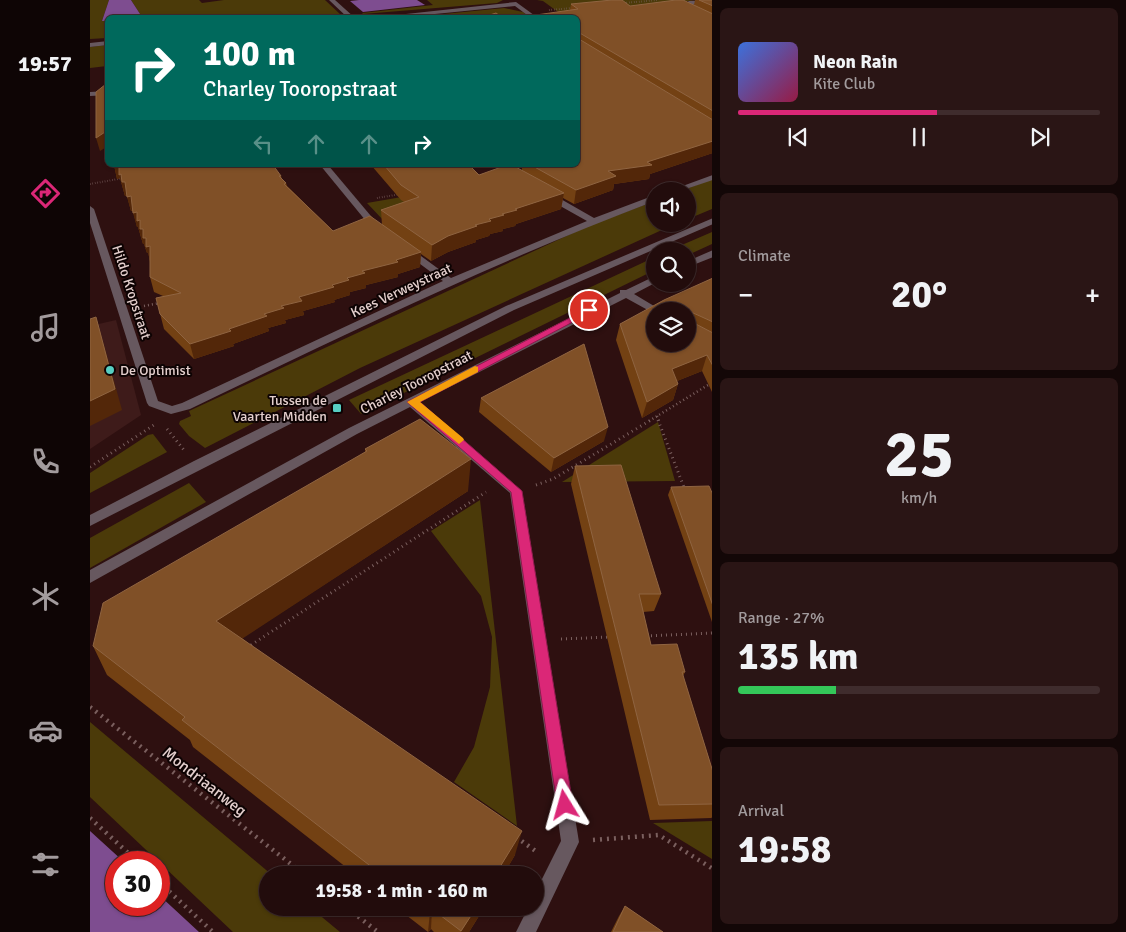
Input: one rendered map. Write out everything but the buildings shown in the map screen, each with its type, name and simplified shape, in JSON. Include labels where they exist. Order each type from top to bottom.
[{"type":"street","points":[[332,0],[349,15]]},
{"type":"street","points":[[712,1],[689,3],[682,8],[712,24]]},
{"type":"street","points":[[399,15],[515,2],[532,15]]},
{"type":"street","points":[[90,45],[105,43]]},
{"type":"street","points":[[90,94],[105,92]]},
{"type":"street","points":[[326,167],[374,228],[388,237]]},
{"type":"street","points":[[696,183],[712,177]]},
{"type":"street","points":[[542,192],[592,220]]},
{"type":"street","name":"Kees Verweystraat","points":[[161,408],[171,410],[186,406],[450,282],[592,220],[646,201]]},
{"type":"street","name":"Hildo Kropstraat","points":[[90,209],[152,403],[161,408]]},
{"type":"street","points":[[90,521],[198,464],[510,308],[712,220]]},
{"type":"street","points":[[401,246],[450,282]]},
{"type":"street","points":[[696,260],[712,253]]},
{"type":"street","name":"Charley Tooropstraat","points":[[90,578],[320,449],[624,292],[646,283]]},
{"type":"street","points":[[624,292],[646,305]]},
{"type":"street","points":[[412,402],[516,491],[541,639],[570,842],[526,932]]},
{"type":"path","points":[[621,4],[658,0]]},
{"type":"path","points":[[528,12],[575,8]]},
{"type":"path","points":[[90,184],[126,178]]},
{"type":"path","points":[[355,202],[404,194]]},
{"type":"path","points":[[124,311],[162,302]]},
{"type":"path","points":[[256,654],[248,648],[489,490],[516,491],[553,479],[712,382]]},
{"type":"path","points":[[658,416],[688,500]]},
{"type":"path","points":[[90,467],[161,421]]},
{"type":"path","points":[[636,636],[712,633]]},
{"type":"path","points":[[541,639],[617,637]]},
{"type":"path","name":"Mondriaanweg","points":[[90,707],[293,866]]},
{"type":"path","points":[[90,818],[126,851]]},
{"type":"path","points":[[512,833],[559,867]]},
{"type":"path","points":[[570,842],[659,835],[712,869]]},
{"type":"path","points":[[170,892],[213,932]]},
{"type":"path","points":[[357,916],[378,932]]},
{"type":"shaded area","points":[[90,0],[109,0],[102,21],[105,21],[105,38],[90,39]]},
{"type":"shaded area","points":[[109,0],[131,0],[141,15],[105,15],[105,21],[102,21]]},
{"type":"shaded area","points":[[131,0],[199,0],[202,3],[224,0],[325,0],[341,15],[141,15]]},
{"type":"shaded area","points":[[417,0],[425,5],[363,12],[350,1]]},
{"type":"shaded area","points":[[427,0],[503,0],[497,3],[362,13],[433,5]]},
{"type":"shaded area","points":[[537,0],[695,0],[580,16],[562,15],[543,1]]},
{"type":"shaded area","points":[[504,8],[523,12],[527,15],[433,15]]},
{"type":"shaded area","points":[[105,45],[105,66],[90,68],[90,47]]},
{"type":"shaded area","points":[[712,179],[712,209],[696,216],[696,185]]},
{"type":"shaded area","points":[[488,182],[384,221],[367,203]]},
{"type":"shaded area","points":[[646,204],[646,232],[658,232],[360,368],[205,448],[189,436],[179,424],[180,421],[191,416],[189,411],[588,226]]},
{"type":"shaded area","points":[[712,232],[712,244],[696,251],[696,242],[689,242]]},
{"type":"shaded area","points":[[646,261],[646,274],[361,414],[349,400]]},
{"type":"shaded area","name":"De Optimist","points":[[116,320],[141,415],[90,449],[90,326]]},
{"type":"shaded area","points":[[658,422],[675,481],[562,482]]},
{"type":"shaded area","points":[[153,434],[167,452],[90,493],[90,473],[148,435]]},
{"type":"shaded area","points":[[189,483],[206,502],[90,568],[90,538]]},
{"type":"shaded area","points":[[480,500],[517,826],[454,782],[474,747],[490,687],[492,637],[481,596],[431,531]]},
{"type":"shaded area","points":[[90,722],[261,866],[259,866],[259,916],[321,916],[340,932],[233,932],[170,873],[170,851],[147,851],[90,797]]},
{"type":"shaded area","points":[[712,821],[712,859],[653,823]]},
{"type":"shaded area","points":[[90,831],[112,851],[105,851],[105,916],[170,916],[170,905],[199,932],[90,932]]},
{"type":"slow traffic","points":[[459,440],[412,402],[475,369]]},
{"type":"place","name":"De Optimist","points":[[110,370]]},
{"type":"place","name":"Tussen de Vaarten Midden","points":[[337,408]]},
{"type":"route","points":[[565,805],[541,639],[516,491],[412,402],[589,310]]}]
